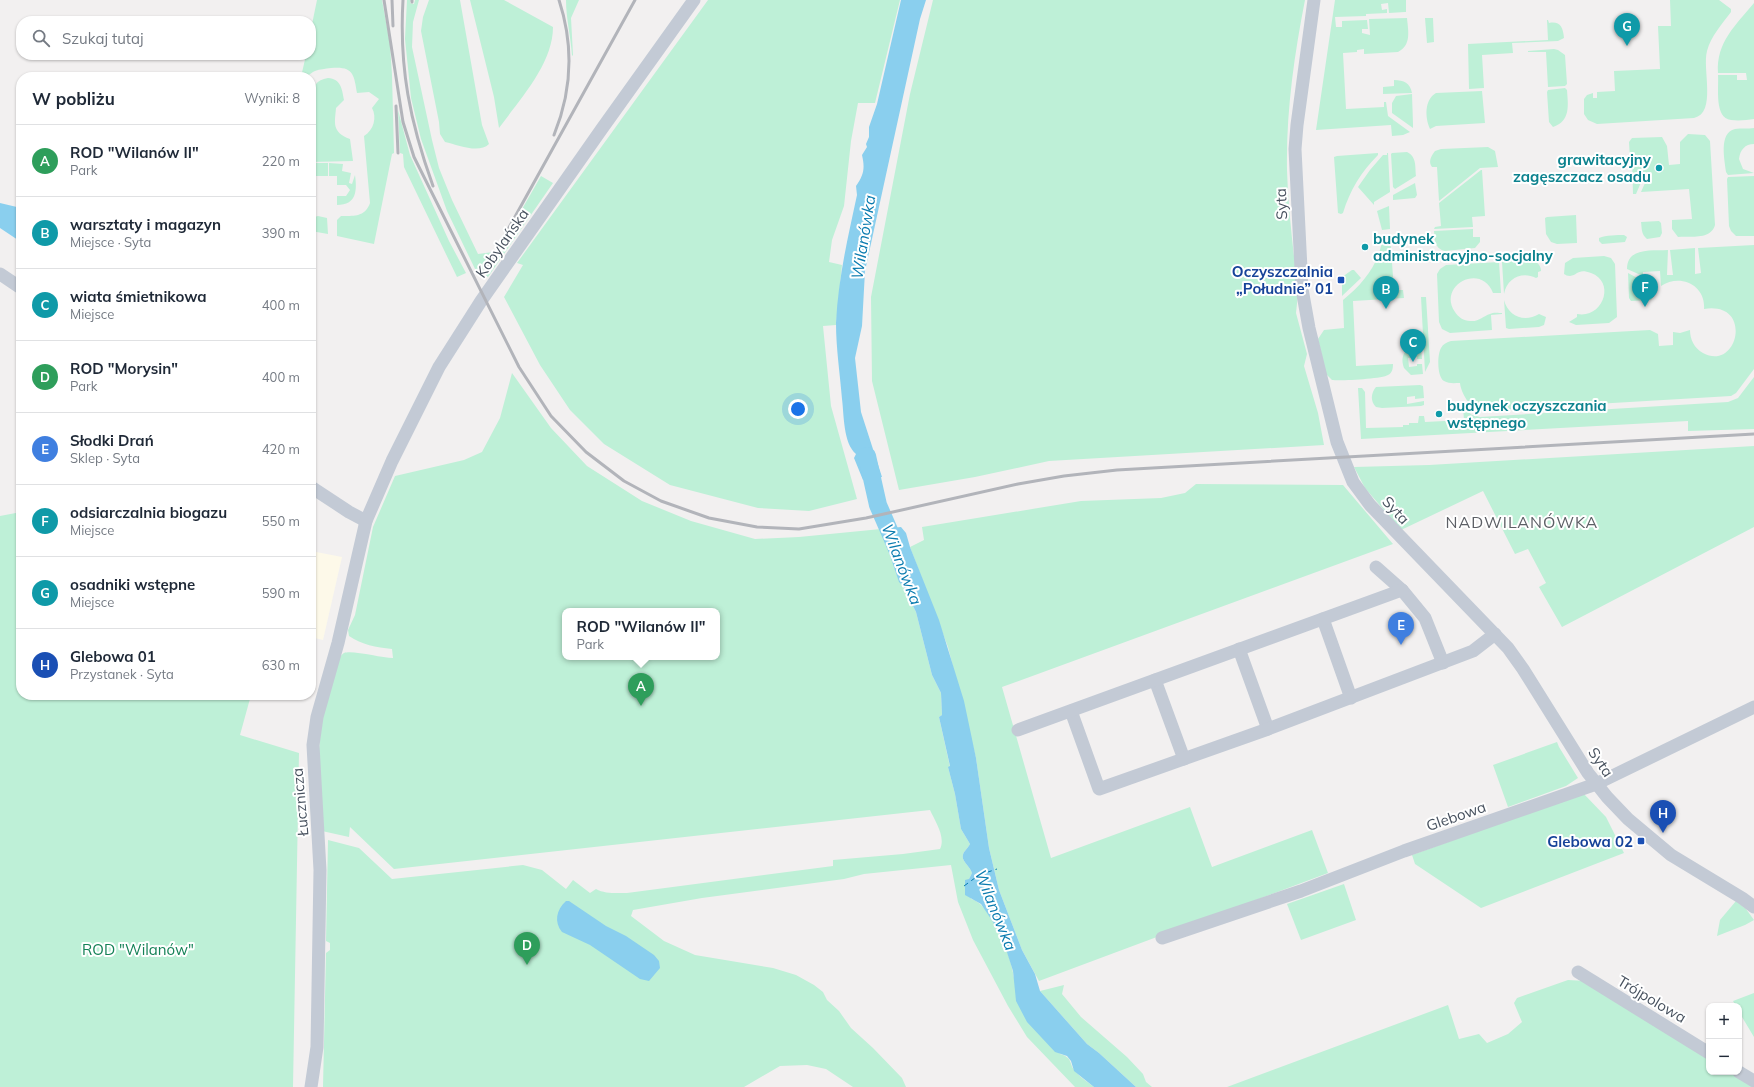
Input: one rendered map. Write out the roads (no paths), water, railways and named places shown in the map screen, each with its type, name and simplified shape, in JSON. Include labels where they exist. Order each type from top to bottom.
[{"type":"street","name":"Kobylańska","points":[[366,521],[392,461],[439,366],[485,295],[694,0]]},
{"type":"street","name":"Syta","points":[[1314,0],[1297,125],[1295,172],[1302,289],[1305,309],[1337,442],[1353,482],[1370,505],[1495,634],[1523,669],[1596,784],[1628,819],[1671,855],[1742,898],[1754,907]]},
{"type":"street","points":[[0,274],[16,285]]},
{"type":"street","points":[[316,490],[349,512],[366,521]]},
{"type":"street","name":"Łucznicza","points":[[311,1087],[317,1047],[320,870],[313,745],[317,717],[338,643],[366,521]]},
{"type":"street","points":[[1376,567],[1402,590],[1425,618],[1442,663]]},
{"type":"street","points":[[1018,730],[1402,590]]},
{"type":"street","points":[[1323,619],[1352,698]]},
{"type":"street","points":[[1071,711],[1099,789],[1268,729],[1473,651],[1495,634]]},
{"type":"street","points":[[1239,649],[1268,729]]},
{"type":"street","points":[[1155,680],[1184,759]]},
{"type":"street","name":"Glebowa","points":[[1162,938],[1301,891],[1404,852],[1596,784],[1754,707]]},
{"type":"street","name":"Trójpolowa","points":[[1578,972],[1706,1051]]},
{"type":"street","points":[[1742,1074],[1754,1081]]},
{"type":"water","points":[[901,0],[926,0],[920,19],[865,271],[862,326],[855,358],[861,412],[882,477],[863,480],[854,458],[856,454],[846,436],[837,342],[837,307],[844,258],[857,195],[856,186],[863,171],[862,155],[867,147],[866,144],[869,137],[869,127],[877,104]]},
{"type":"water","points":[[0,203],[16,207],[16,239],[0,228]]},
{"type":"water","points":[[901,527],[906,533],[910,547],[939,620],[964,701],[976,758],[989,848],[999,890],[1022,950],[1035,974],[1040,991],[1087,1044],[1136,1087],[1094,1087],[1074,1071],[1071,1061],[1067,1056],[1055,1052],[1027,1022],[1016,1001],[1013,971],[1004,943],[981,904],[965,895],[965,880],[969,879],[972,873],[963,857],[970,844],[961,829],[955,794],[948,767],[950,766],[939,717],[942,715],[941,693],[932,675],[916,612],[903,586],[899,582],[881,529]]},
{"type":"water","points":[[566,901],[569,901],[606,926],[626,936],[654,955],[659,961],[660,968],[649,981],[640,979],[590,945],[562,932],[559,928],[557,916],[560,908]]},
{"type":"waterway","name":"Wilanówka","points":[[867,456],[878,505],[898,551]]},
{"type":"railway","points":[[384,0],[403,122],[414,157],[519,367],[551,416],[586,452],[624,481],[661,501],[709,518],[757,527],[799,529],[866,518],[1018,484],[1064,476],[1117,470],[1754,434]]},
{"type":"railway","points":[[392,0],[393,26]]},
{"type":"railway","points":[[403,0],[403,49],[408,94],[418,140],[433,186]]},
{"type":"railway","points":[[554,135],[564,102],[569,68],[567,34],[559,0]]},
{"type":"railway","points":[[486,269],[635,0]]},
{"type":"railway","points":[[396,106],[398,153]]},
{"type":"place","name":"osadniki wstępne","points":[[1627,46]]},
{"type":"place","name":"grawitacyjny zagęszczacz osadu","points":[[1659,168]]},
{"type":"place","name":"budynek administracyjno-socjalny","points":[[1365,247]]},
{"type":"place","name":"Oczyszczalnia „Południe” 01","points":[[1341,280]]},
{"type":"place","name":"odsiarczalnia biogazu","points":[[1645,307]]},
{"type":"place","name":"warsztaty i magazyn","points":[[1386,309]]},
{"type":"place","name":"wiata śmietnikowa","points":[[1413,362]]},
{"type":"place","name":"budynek oczyszczania wstępnego","points":[[1439,414]]},
{"type":"place","name":"Słodki Drań","points":[[1401,645]]},
{"type":"place","name":"ROD \"Wilanów II\"","points":[[641,706]]},
{"type":"place","name":"Glebowa 01","points":[[1663,833]]},
{"type":"place","name":"Glebowa 02","points":[[1641,841]]},
{"type":"place","name":"ROD \"Morysin\"","points":[[527,965]]},
{"type":"district","name":"NADWILANÓWKA","points":[[1522,522]]},
{"type":"park label","name":"ROD \"Wilanów\"","points":[[138,949]]}]
